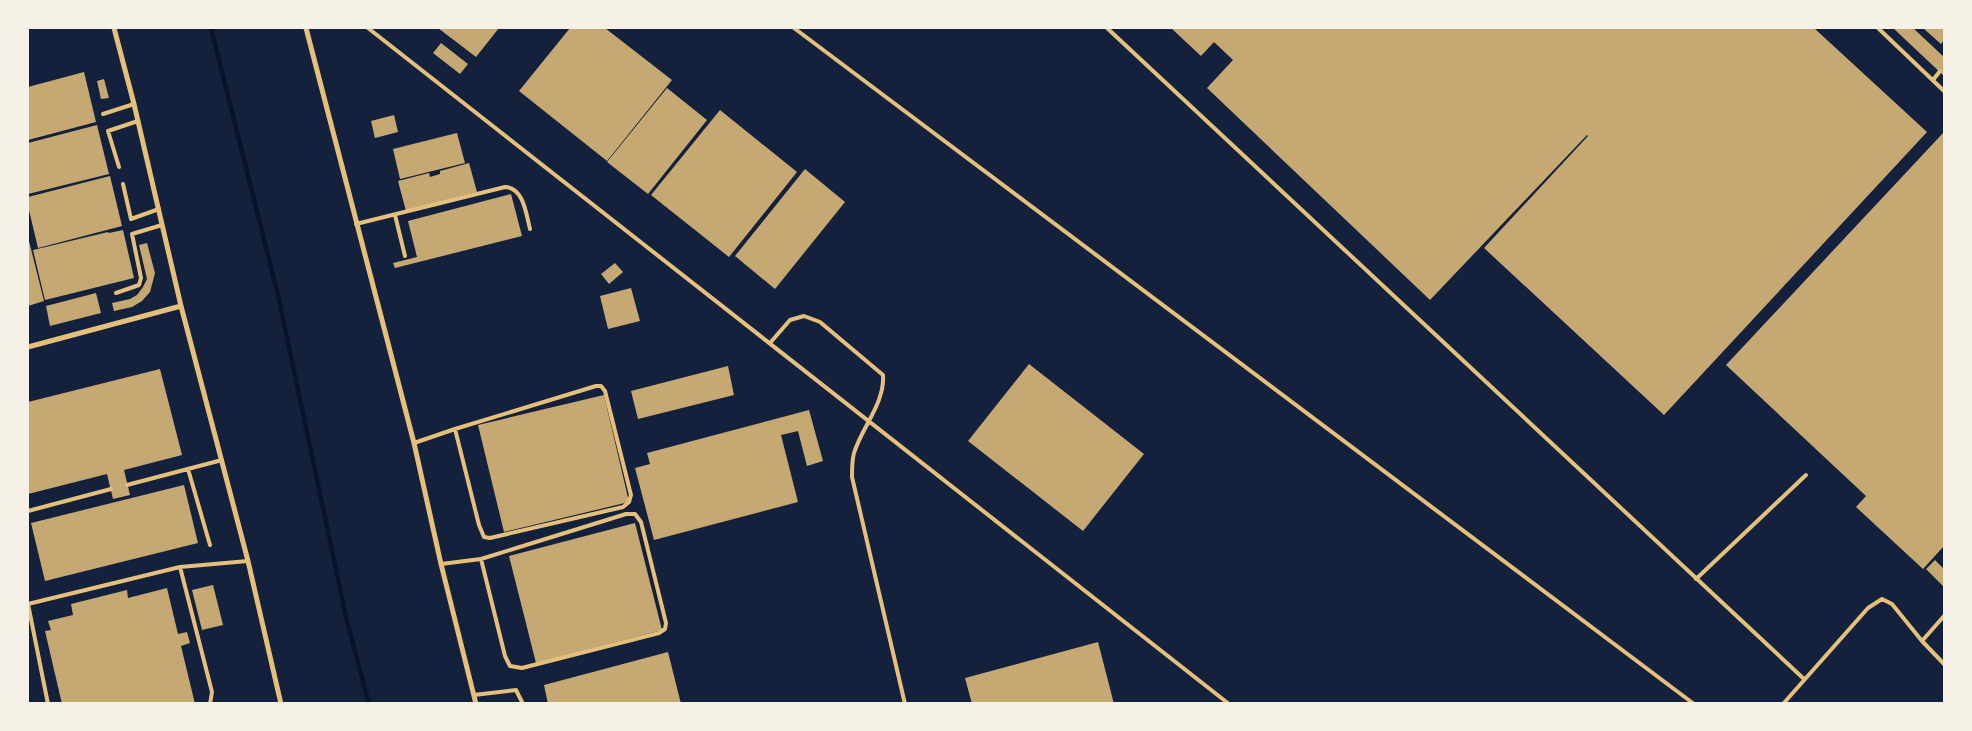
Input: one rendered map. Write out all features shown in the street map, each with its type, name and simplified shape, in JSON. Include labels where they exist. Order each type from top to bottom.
[{"type":"street","points":[[114,28],[134,104],[181,306],[248,561],[281,704]]},
{"type":"street","points":[[306,28],[414,443],[441,564],[476,704]]},
{"type":"street","points":[[28,346],[181,306]]},
{"type":"lane","points":[[368,28],[1229,704]]},
{"type":"lane","points":[[794,28],[1694,704]]},
{"type":"lane","points":[[1107,28],[1804,679]]},
{"type":"lane","points":[[1878,28],[1944,91]]},
{"type":"lane","points":[[1933,80],[1940,71]]},
{"type":"lane","points":[[103,114],[134,104]]},
{"type":"lane","points":[[119,167],[108,131],[138,121]]},
{"type":"lane","points":[[123,184],[131,218],[158,209]]},
{"type":"lane","points":[[356,224],[505,187],[512,187],[519,192],[530,229]]},
{"type":"lane","points":[[395,215],[406,256]]},
{"type":"lane","points":[[116,293],[139,285],[141,278],[132,234],[162,225]]},
{"type":"lane","points":[[770,343],[790,320],[804,316],[820,322],[883,375],[884,386],[854,453],[852,477],[905,704]]},
{"type":"lane","points":[[414,443],[455,429],[596,386],[601,386],[605,391],[631,495],[629,502],[623,507],[484,538],[455,429]]},
{"type":"lane","points":[[127,484],[222,460]]},
{"type":"lane","points":[[188,469],[210,545]]},
{"type":"lane","points":[[1696,579],[1806,476]]},
{"type":"lane","points":[[28,510],[111,489]]},
{"type":"lane","points":[[441,564],[481,559],[626,514],[635,514],[641,522],[666,623],[665,629],[659,633],[522,668],[510,666],[505,656],[481,559]]},
{"type":"lane","points":[[48,704],[28,604],[180,567],[248,561]]},
{"type":"lane","points":[[180,567],[212,692],[210,704]]},
{"type":"lane","points":[[1783,704],[1868,608],[1882,599],[1892,604],[1922,641],[1944,664]]},
{"type":"lane","points":[[1922,641],[1944,616]]},
{"type":"lane","points":[[474,695],[516,690],[523,704]]},
{"type":"building","points":[[438,28],[499,28],[476,57]]},
{"type":"building","points":[[570,28],[605,28],[672,80],[607,161],[519,91]]},
{"type":"building","points":[[1171,28],[1814,28],[1927,132],[1664,415],[1484,248],[1587,135],[1430,300],[1207,88],[1233,60],[1214,42],[1201,56]]},
{"type":"building","points":[[1893,28],[1913,28],[1944,57],[1944,76]]},
{"type":"building","points":[[1923,28],[1944,28],[1944,40],[1941,44]]},
{"type":"building","points":[[441,43],[468,64],[460,74],[433,53]]},
{"type":"building","points":[[84,72],[96,122],[28,140],[28,87]]},
{"type":"building","points":[[104,79],[109,98],[101,99],[97,81]]},
{"type":"building","points":[[667,88],[707,120],[648,194],[607,162]]},
{"type":"building","points":[[720,110],[797,172],[729,257],[651,195]]},
{"type":"building","points":[[394,115],[398,132],[375,138],[371,121]]},
{"type":"building","points":[[97,125],[109,174],[28,194],[28,143]]},
{"type":"building","points":[[1944,132],[1944,546],[1923,569],[1856,507],[1866,496],[1726,365]]},
{"type":"building","points":[[457,133],[465,163],[400,179],[393,149]]},
{"type":"building","points":[[469,163],[477,192],[406,211],[398,181],[429,173],[430,177],[440,174],[440,171]]},
{"type":"building","points":[[805,169],[845,202],[775,289],[735,256]]},
{"type":"building","points":[[110,176],[122,226],[38,248],[28,206],[28,197]]},
{"type":"building","points":[[511,194],[522,236],[395,268],[393,263],[417,257],[408,221]]},
{"type":"building","points":[[123,230],[134,278],[45,300],[33,250]]},
{"type":"building","points":[[28,237],[44,301],[28,306]]},
{"type":"building","points":[[147,243],[155,273],[150,292],[142,301],[132,307],[114,311],[112,303],[130,299],[137,295],[147,279],[139,245]]},
{"type":"building","points":[[615,263],[623,272],[609,284],[601,274]]},
{"type":"building","points":[[631,288],[640,321],[608,329],[600,296]]},
{"type":"building","points":[[96,293],[101,313],[50,326],[46,306]]},
{"type":"building","points":[[1029,364],[1144,454],[1083,531],[968,441]]},
{"type":"building","points":[[728,366],[734,395],[638,419],[631,391]]},
{"type":"building","points":[[160,369],[182,455],[124,470],[130,495],[113,499],[107,474],[28,494],[28,402]]},
{"type":"building","points":[[604,395],[629,502],[504,532],[478,425]]},
{"type":"building","points":[[809,410],[823,461],[807,466],[798,431],[781,435],[798,502],[654,540],[635,468],[650,464],[647,453]]},
{"type":"building","points":[[184,485],[198,543],[45,581],[31,523]]},
{"type":"building","points":[[635,523],[662,630],[536,663],[509,556]]},
{"type":"building","points":[[1935,560],[1944,569],[1944,587],[1926,569]]},
{"type":"building","points":[[213,585],[223,625],[202,630],[192,590]]},
{"type":"building","points":[[167,588],[178,634],[187,632],[190,643],[181,646],[195,704],[62,704],[45,631],[51,630],[48,621],[73,615],[71,604],[127,590],[128,598]]},
{"type":"building","points":[[1098,642],[1114,704],[972,704],[965,678]]},
{"type":"building","points":[[668,652],[681,704],[548,704],[544,685]]},
{"type":"waterway","points":[[211,28],[278,295],[346,617],[369,704]]}]
